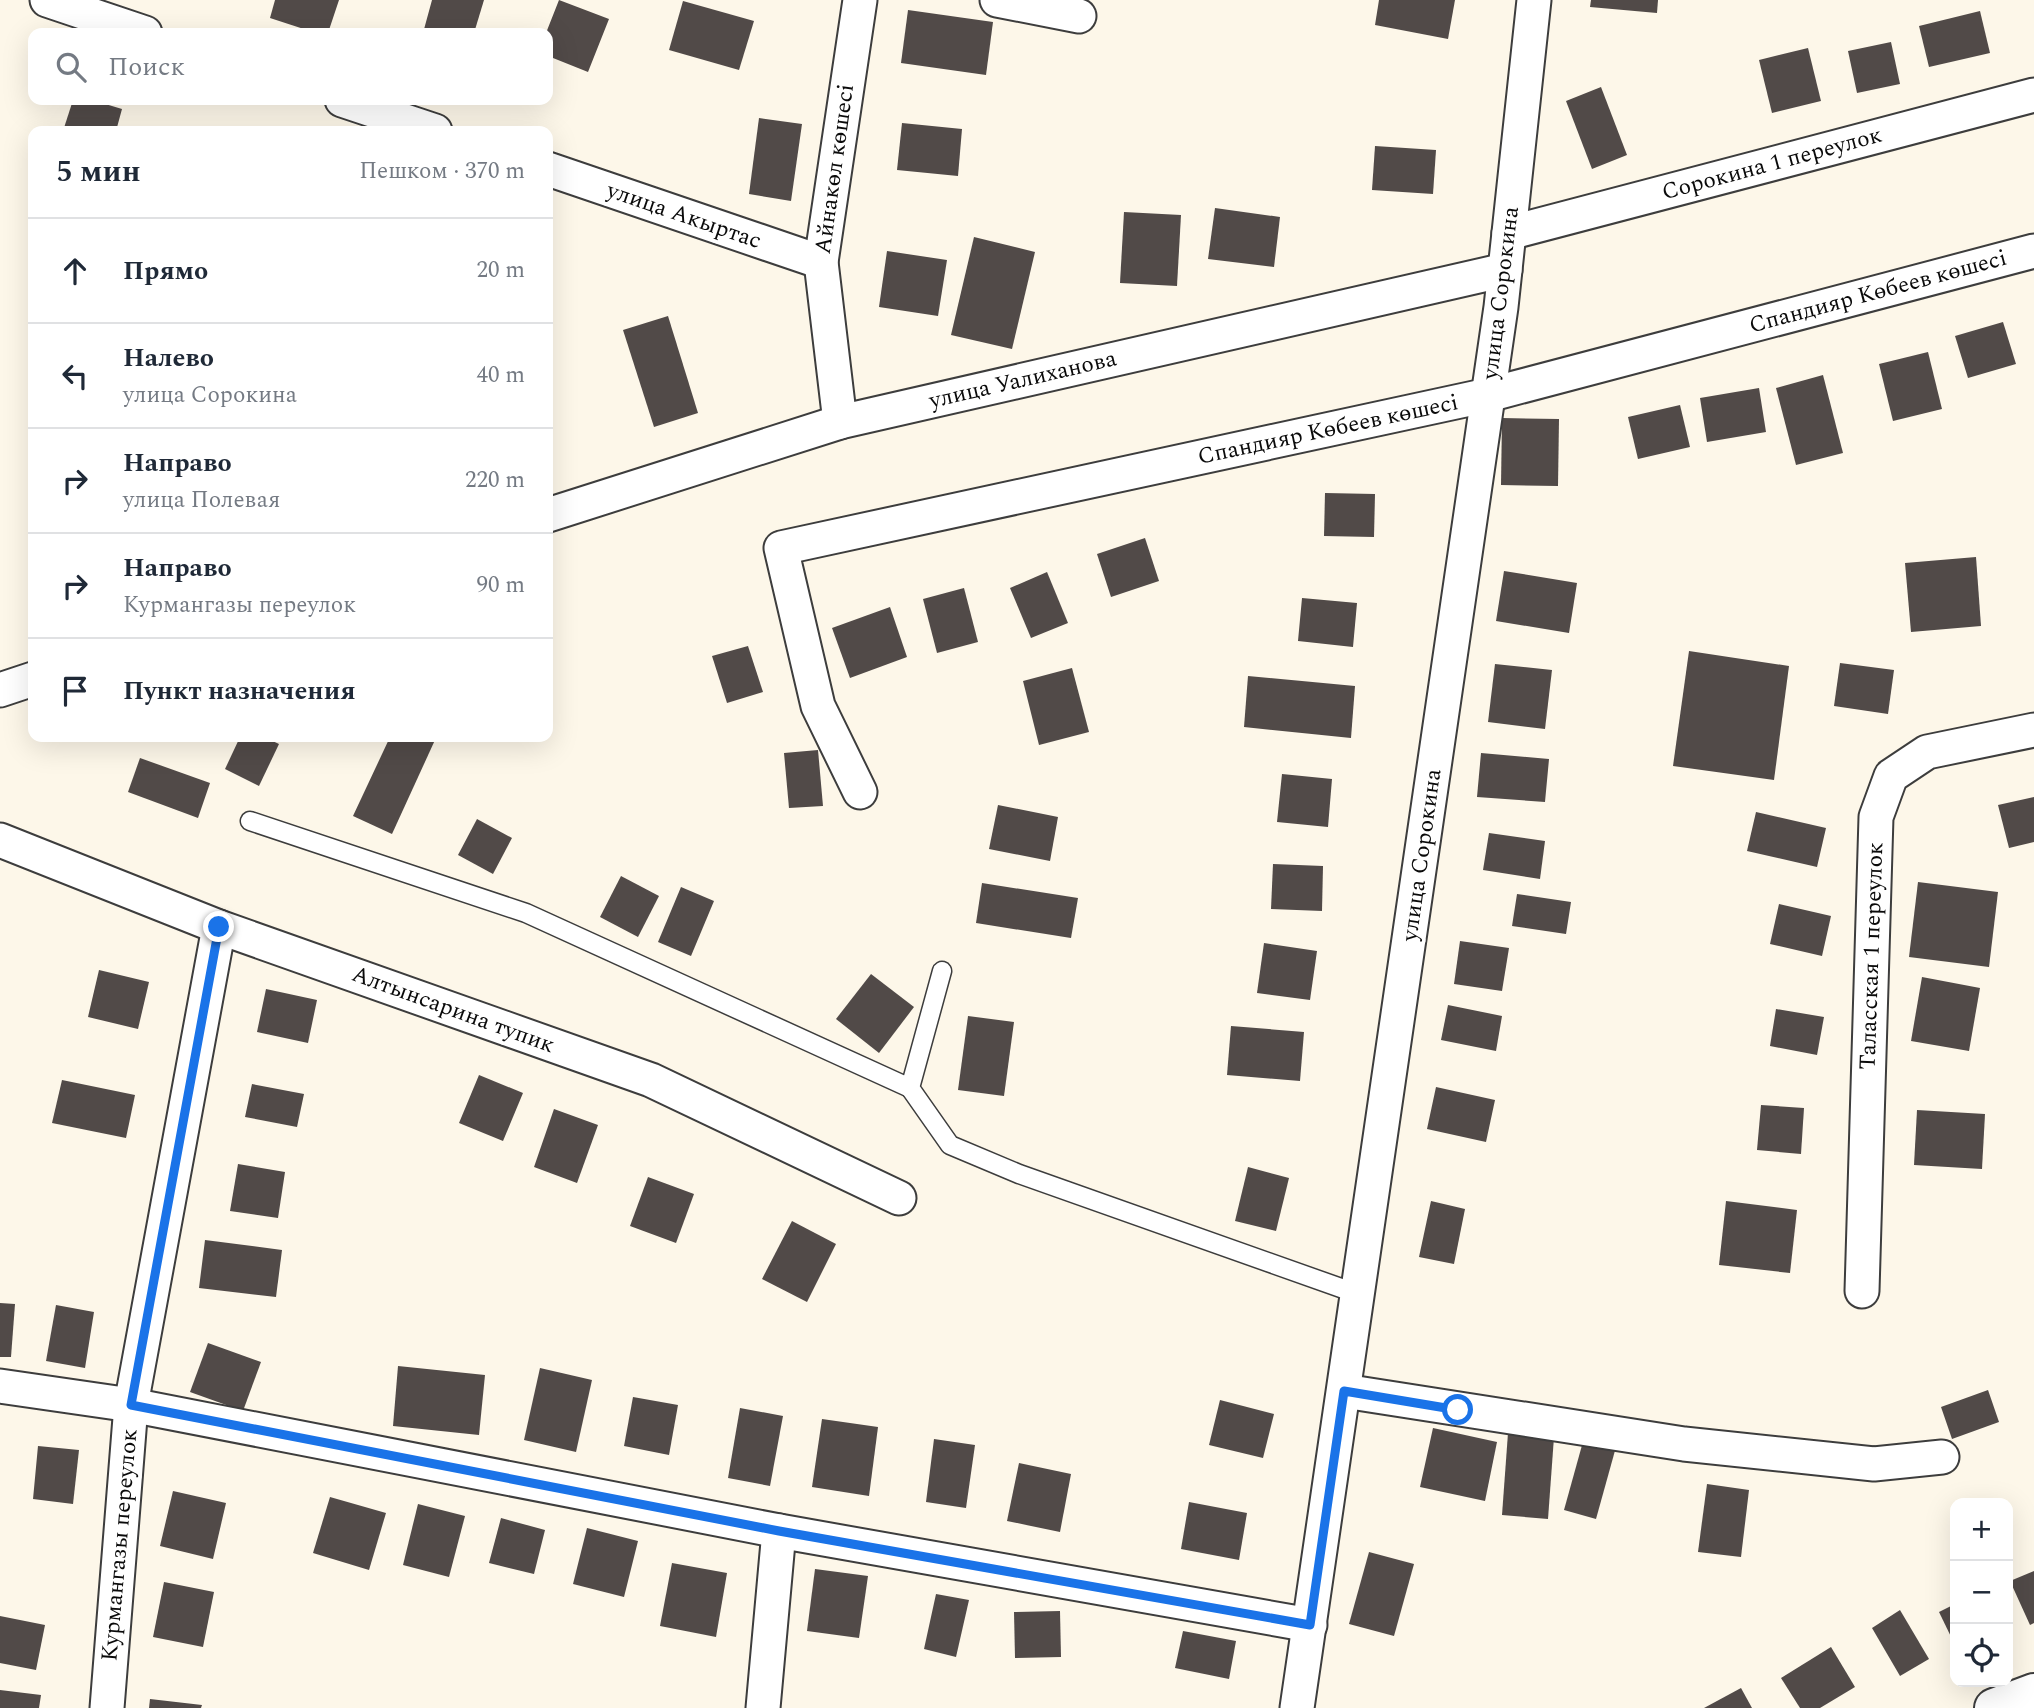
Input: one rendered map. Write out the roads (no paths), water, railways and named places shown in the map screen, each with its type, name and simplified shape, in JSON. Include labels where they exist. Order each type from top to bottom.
[{"type":"street","points":[[47,0],[130,28]]},
{"type":"street","name":"Айнакөл көшесі","points":[[840,422],[821,262],[860,0]]},
{"type":"street","points":[[997,0],[1079,16]]},
{"type":"street","name":"улица Сорокина","points":[[1297,1708],[1488,396],[1505,270],[1534,0]]},
{"type":"street","name":"Сорокина 1 переулок","points":[[1509,233],[2034,95]]},
{"type":"street","points":[[357,105],[420,126]]},
{"type":"street","name":"улица Акыртас","points":[[553,171],[821,262]]},
{"type":"street","name":"Спандияр Көбеев көшесі","points":[[860,792],[818,706],[781,548],[1488,396],[2034,251]]},
{"type":"street","name":"улица Уалиханова","points":[[553,513],[840,422],[1505,270]]},
{"type":"street","points":[[0,690],[28,682]]},
{"type":"street","name":"Таласская 1 переулок","points":[[1862,1291],[1876,817],[1891,776],[1927,752],[2034,730]]},
{"type":"street","name":"Алтынсарина тупик","points":[[0,839],[219,927],[651,1080],[899,1198]]},
{"type":"street","name":"Курмангазы переулок","points":[[107,1708],[131,1405],[219,927]]},
{"type":"street","points":[[0,1386],[131,1405],[779,1531],[1310,1625]]},
{"type":"street","points":[[1344,1391],[1684,1444],[1874,1464],[1942,1457]]},
{"type":"street","points":[[763,1708],[779,1531]]},
{"type":"street","points":[[1994,1708],[2034,1693]]},
{"type":"lane","points":[[250,821],[526,913],[910,1088],[950,1145],[1019,1174],[1358,1294]]},
{"type":"lane","points":[[910,1088],[942,971]]}]
